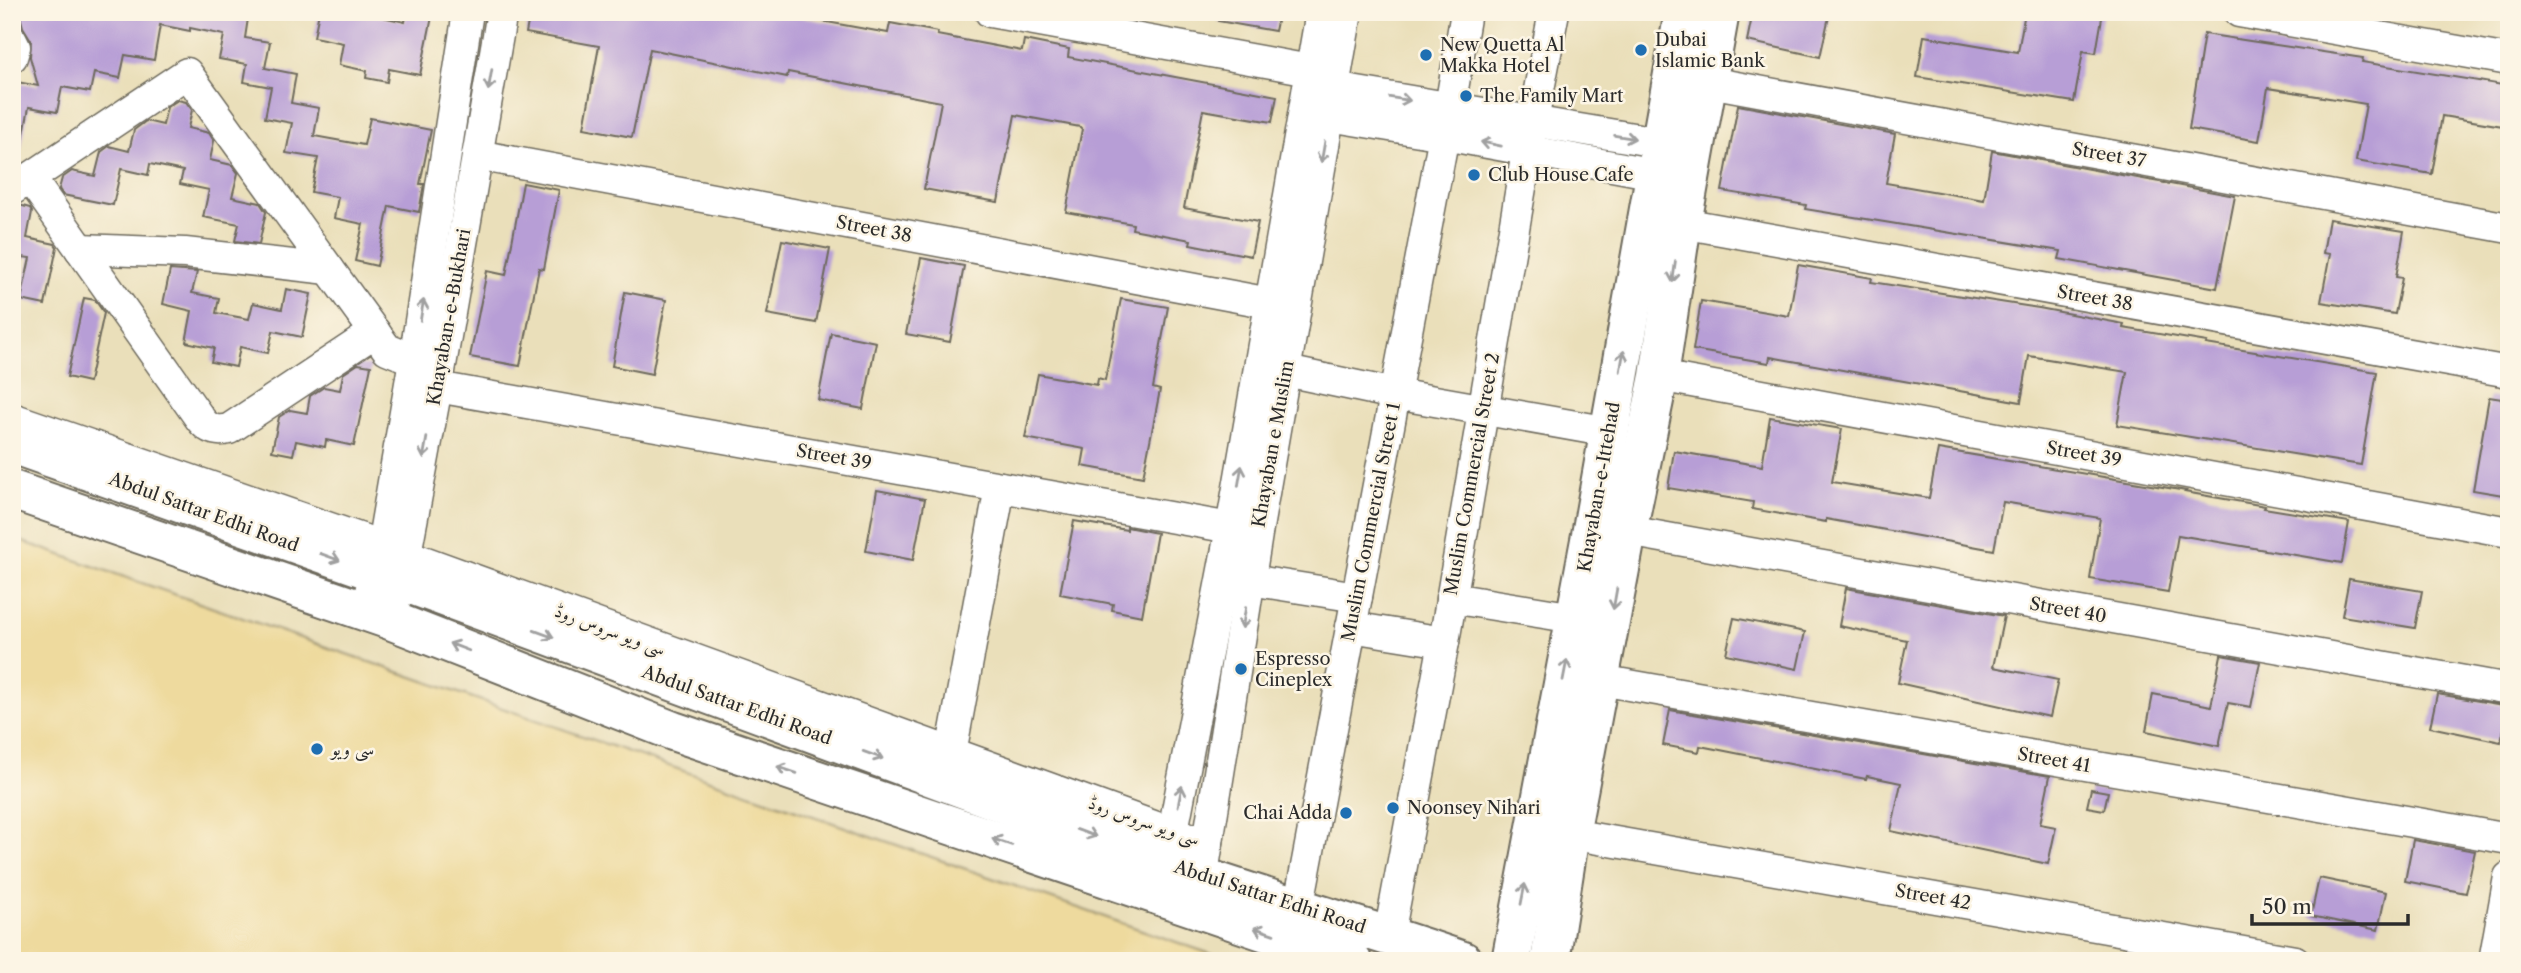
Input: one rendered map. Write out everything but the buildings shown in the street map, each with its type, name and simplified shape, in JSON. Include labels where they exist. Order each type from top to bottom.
[{"type":"main road","name":"Khayaban-e-Ittehad","points":[[1511,961],[1575,618],[1610,528],[1659,376],[1682,223],[1675,162],[1685,12]]},
{"type":"main road","name":"Khayaban-e-Ittehad","points":[[1550,961],[1570,834],[1600,680],[1610,528],[1609,432],[1675,162],[1709,82],[1720,12]]},
{"type":"main road","name":"Abdul Sattar Edhi Road","points":[[12,443],[391,564],[1205,860],[1298,909],[1389,934],[1463,961]]},
{"type":"main road","name":"Abdul Sattar Edhi Road","points":[[12,490],[378,616],[673,731],[1352,961]]},
{"type":"street","name":"Khayaban-e-Bukhari","points":[[391,564],[414,360],[468,12]]},
{"type":"street","name":"Khayaban-e-Bukhari","points":[[378,616],[437,387],[502,12]]},
{"type":"street","points":[[990,12],[1447,121],[1527,152],[1675,162]]},
{"type":"street","name":"Khayaban e Muslim","points":[[1170,848],[1231,528],[1270,303],[1295,240],[1324,91],[1321,12]]},
{"type":"street","name":"Khayaban e Muslim","points":[[1205,860],[1286,371],[1295,240],[1324,91],[1347,12]]},
{"type":"street","name":"Muslim Commercial Street 1","points":[[1298,909],[1466,12]]},
{"type":"street","name":"Muslim Commercial Street 2","points":[[1389,934],[1444,642],[1532,123],[1554,12]]},
{"type":"street","points":[[2239,12],[2509,60]]},
{"type":"street","points":[[2353,12],[2509,39]]},
{"type":"street","points":[[12,41],[15,47],[12,57]]},
{"type":"street","points":[[375,331],[229,429],[216,431],[205,425],[80,249],[21,184],[187,73],[375,331],[387,349],[414,360]]},
{"type":"street","name":"Street 37","points":[[1709,82],[2509,228]]},
{"type":"street","points":[[1447,121],[1532,123],[1675,162]]},
{"type":"street","name":"Street 38","points":[[477,155],[1270,303]]},
{"type":"street","name":"Street 38","points":[[1682,223],[2509,372]]},
{"type":"street","points":[[80,249],[185,253],[329,269]]},
{"type":"street","points":[[1286,371],[1395,394],[1609,432]]},
{"type":"street","name":"Street 39","points":[[1659,376],[2509,532]]},
{"type":"street","name":"Street 39","points":[[437,387],[1231,528]]},
{"type":"street","name":"سی ویو سروس روڈ","points":[[12,418],[391,564],[951,753],[1170,848]]},
{"type":"street","points":[[951,753],[1000,487]]},
{"type":"street","name":"Street 40","points":[[1610,528],[2509,689]]},
{"type":"street","points":[[1250,580],[1357,597]]},
{"type":"street","points":[[1451,598],[1575,618]]},
{"type":"street","points":[[1351,627],[1444,642]]},
{"type":"street","name":"Street 41","points":[[1600,680],[2509,839]]},
{"type":"street","name":"Street 42","points":[[1570,834],[2295,961]]},
{"type":"street","points":[[2494,961],[2509,877]]},
{"type":"sand","name":"سی ویو","points":[[12,538],[1231,961],[12,961]]},
{"type":"place","name":"Dubai Islamic Bank","points":[[1641,50]]},
{"type":"place","name":"New Quetta Al Makka Hotel","points":[[1426,55]]},
{"type":"place","name":"The Family Mart","points":[[1466,96]]},
{"type":"place","name":"Club House Cafe","points":[[1474,175]]},
{"type":"place","name":"Espresso Cineplex","points":[[1241,669]]},
{"type":"place","name":"سی ویو","points":[[317,749]]},
{"type":"place","name":"Noonsey Nihari","points":[[1393,808]]},
{"type":"place","name":"Chai Adda","points":[[1346,813]]}]
